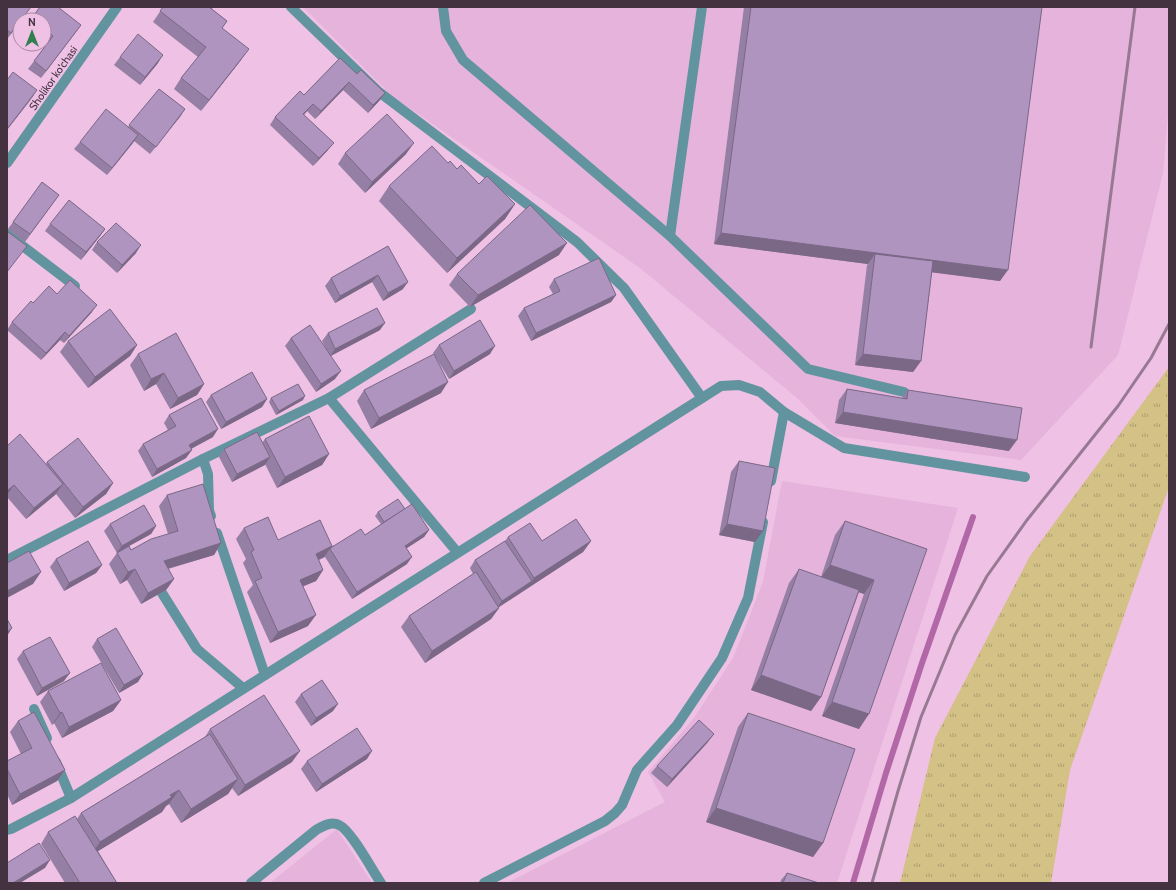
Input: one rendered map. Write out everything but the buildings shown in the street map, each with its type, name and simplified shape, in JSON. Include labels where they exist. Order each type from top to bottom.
[{"type":"street","name":"Sholikor ko'chasi","points":[[7,163],[117,7]]},
{"type":"street","points":[[291,7],[379,92],[577,242],[624,288],[702,398]]},
{"type":"street","points":[[444,7],[446,31],[463,60],[670,236],[808,369],[904,392]]},
{"type":"street","points":[[670,236],[702,7]]},
{"type":"street","points":[[7,234],[75,286]]},
{"type":"street","points":[[7,560],[203,459],[329,398],[471,309]]},
{"type":"street","points":[[7,830],[71,798],[721,386],[739,384],[760,392],[784,412],[844,448],[1025,477]]},
{"type":"street","points":[[329,398],[458,552]]},
{"type":"street","points":[[769,490],[784,412]]},
{"type":"street","points":[[203,459],[208,474],[209,510],[264,675]]},
{"type":"street","points":[[484,883],[605,820],[615,813],[622,805],[636,770],[677,724],[722,658],[748,598],[764,513]]},
{"type":"street","points":[[162,593],[197,649],[243,688]]},
{"type":"street","points":[[34,709],[71,798]]},
{"type":"street","points":[[251,883],[316,830],[327,824],[339,824],[349,833],[381,883]]},
{"type":"shaded area","points":[[303,7],[1169,7],[1169,102],[1163,173],[1118,355],[1021,460],[835,436],[797,398],[640,268],[391,95]]},
{"type":"shaded area","points":[[782,481],[958,508],[837,883],[507,883],[665,802],[648,772],[694,718],[733,658],[763,582]]},
{"type":"shaded area","points":[[337,829],[372,883],[270,883]]},
{"type":"green space","points":[[1169,367],[1169,487],[1070,770],[1051,883],[900,883],[935,738],[1030,556]]},
{"type":"waterway","points":[[853,883],[886,773],[922,663],[973,517]]},
{"type":"railway","points":[[1091,347],[1135,7]]},
{"type":"railway","points":[[872,883],[921,717],[955,635],[987,576],[1027,520],[1118,406],[1151,358],[1169,324]]}]
